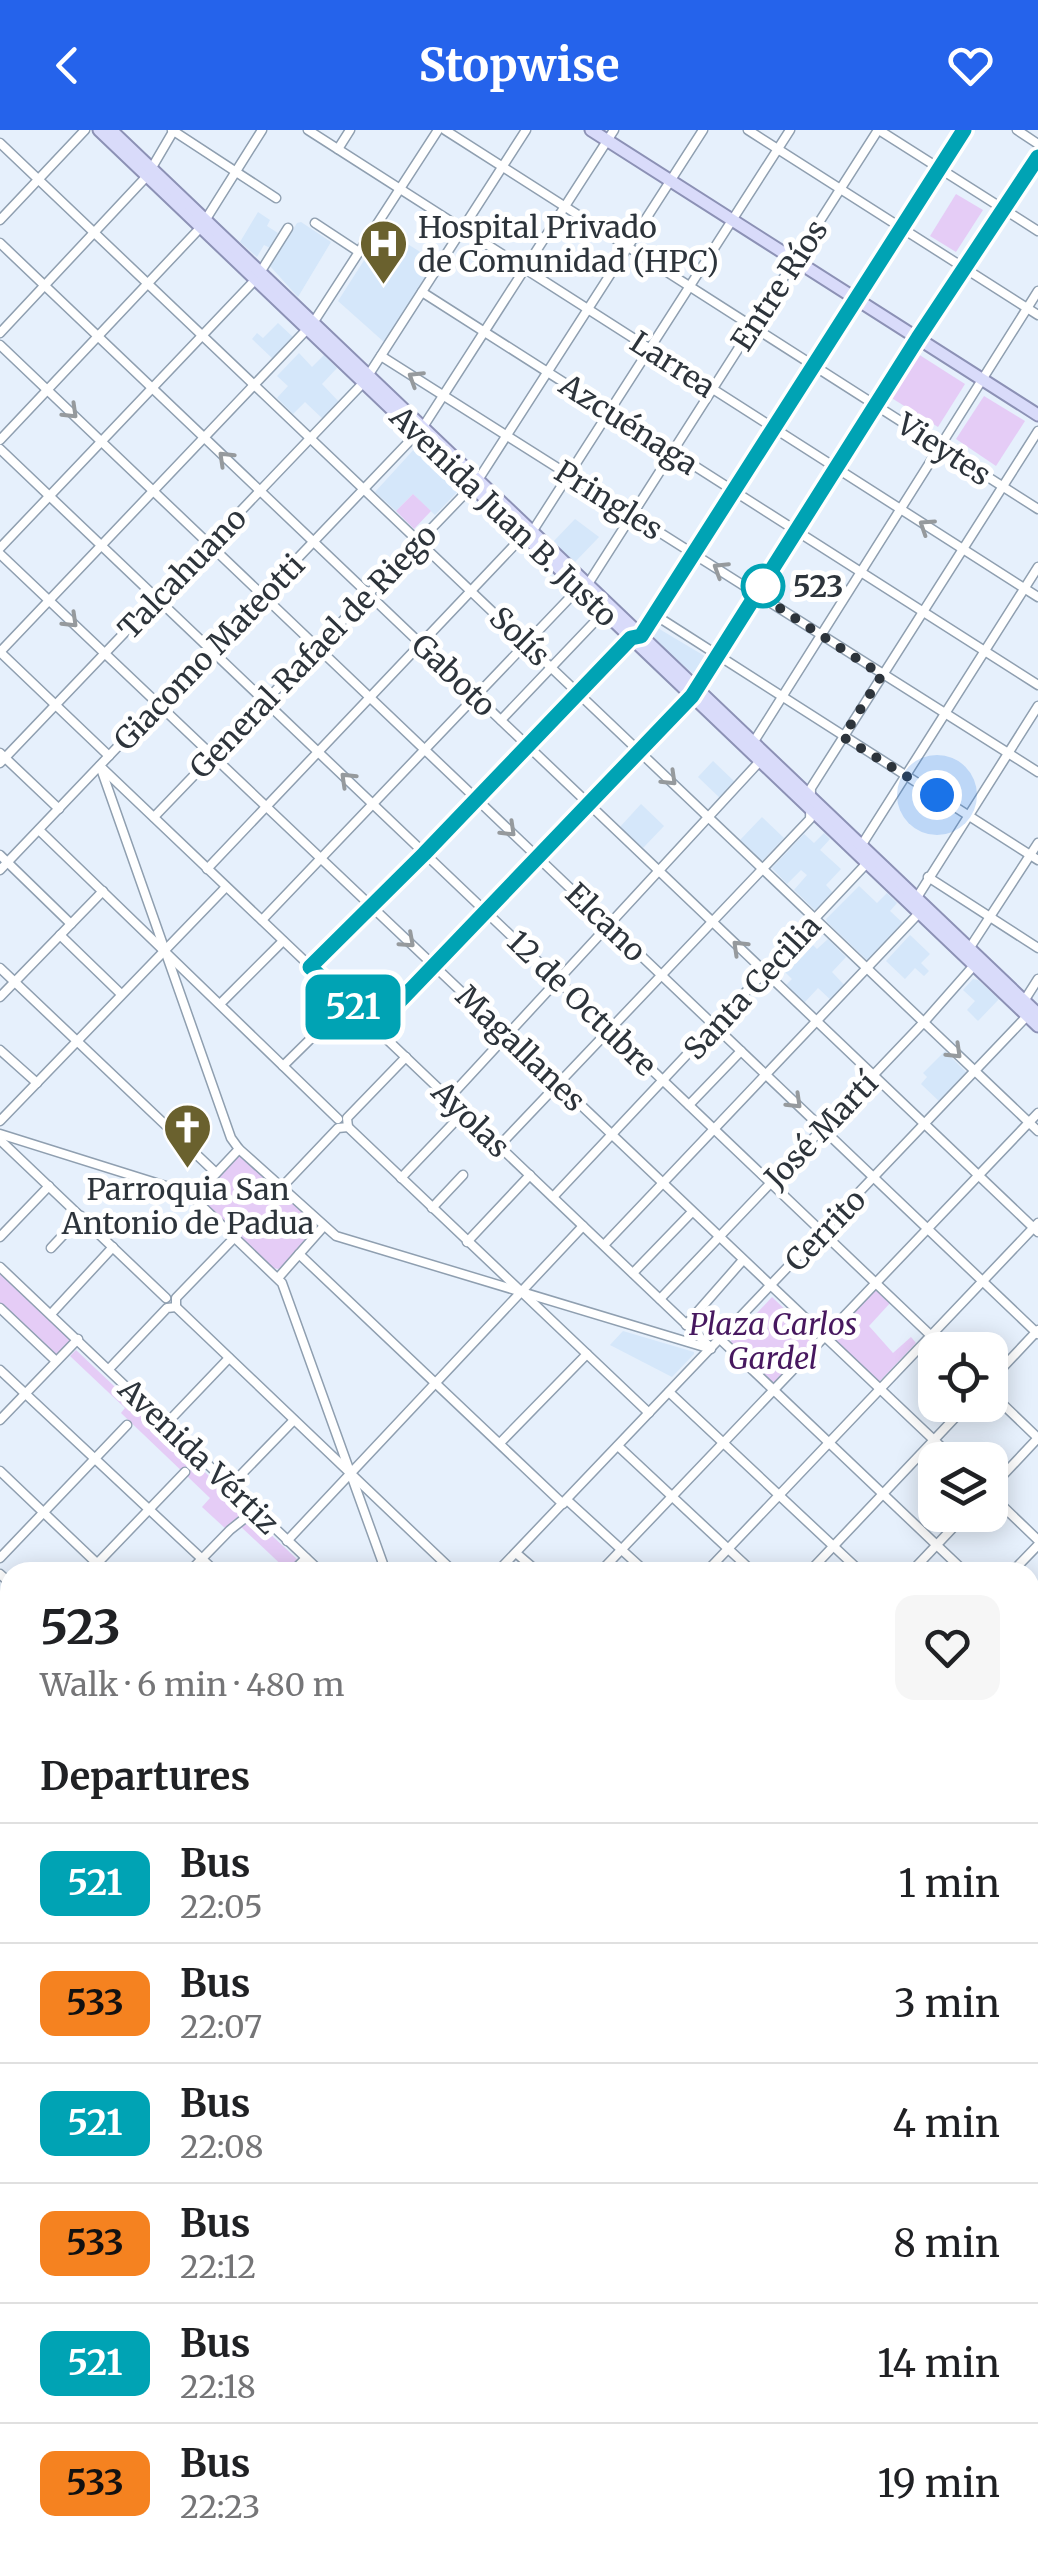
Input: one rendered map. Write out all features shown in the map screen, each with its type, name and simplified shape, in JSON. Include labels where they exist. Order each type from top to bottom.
[{"type":"main road","name":"Avenida Juan B. Justo","points":[[99,130],[149,171]]},
{"type":"main road","name":"Avenida Juan B. Justo","points":[[112,130],[149,171],[310,326],[695,692],[752,741],[921,914],[967,952]]},
{"type":"main road","points":[[591,130],[611,135],[670,180],[1038,415]]},
{"type":"main road","name":"Avenida Juan B. Justo","points":[[583,586],[604,612],[636,636]]},
{"type":"main road","name":"Avenida Juan B. Justo","points":[[695,692],[759,765],[861,845],[1035,1019]]},
{"type":"main road","name":"Avenida Juan B. Justo","points":[[977,962],[1024,1001],[1035,1019]]},
{"type":"street","points":[[0,220],[85,130]]},
{"type":"street","points":[[0,333],[149,171],[173,130],[276,198]]},
{"type":"street","points":[[0,440],[203,223],[262,130]]},
{"type":"street","name":"Larrea","points":[[308,130],[1038,598]]},
{"type":"street","points":[[338,149],[350,130]]},
{"type":"street","points":[[110,756],[0,652],[310,326],[441,130]]},
{"type":"street","name":"Vieytes","points":[[441,130],[1038,509]]},
{"type":"street","name":"Talcahuano","points":[[2,758],[366,379],[526,130]]},
{"type":"street","name":"General Rafael de Riego","points":[[154,818],[474,482],[703,130]]},
{"type":"street","points":[[748,130],[1038,315]]},
{"type":"street","points":[[207,869],[528,533],[570,475],[790,130]]},
{"type":"street","points":[[878,130],[1038,232]]},
{"type":"street","name":"Entre Ríos","points":[[262,920],[474,695],[583,586],[878,130]]},
{"type":"street","points":[[310,967],[655,615],[964,130]]},
{"type":"street","points":[[1017,130],[1038,144]]},
{"type":"street","name":"Giacomo Mateotti","points":[[0,870],[420,430],[611,135]]},
{"type":"street","name":"Solís","points":[[0,143],[1038,1131]]},
{"type":"street","points":[[375,1027],[695,692],[918,338],[1038,157]]},
{"type":"street","points":[[316,223],[360,252]]},
{"type":"street","points":[[0,551],[258,276],[288,228]]},
{"type":"street","name":"Gaboto","points":[[0,243],[1037,1228]]},
{"type":"street","points":[[449,1098],[759,765],[752,741],[1038,291]]},
{"type":"street","name":"Azcuénaga","points":[[422,292],[1038,685]]},
{"type":"street","name":"Elcano","points":[[0,345],[1037,1332]]},
{"type":"street","name":"Pringles","points":[[381,356],[1038,772]]},
{"type":"street","points":[[499,1146],[810,819],[811,788],[1038,430]]},
{"type":"street","name":"12 de Octubre","points":[[0,449],[927,1332]]},
{"type":"street","name":"Magallanes","points":[[0,551],[934,1440]]},
{"type":"street","points":[[868,863],[861,845],[1038,567]]},
{"type":"street","points":[[501,720],[604,612]]},
{"type":"street","points":[[655,615],[1034,858]]},
{"type":"street","points":[[604,1245],[921,914],[915,897],[1038,706]]},
{"type":"street","points":[[2,758],[59,809]]},
{"type":"street","points":[[100,766],[230,1138],[281,1188],[336,1236],[712,1348]]},
{"type":"street","name":"Ayolas","points":[[100,766],[712,1348]]},
{"type":"street","points":[[39,830],[649,1413]]},
{"type":"street","points":[[967,952],[1034,858],[1038,843]]},
{"type":"street","points":[[0,855],[72,924]]},
{"type":"street","name":"Santa Cecilia","points":[[553,1198],[868,863]]},
{"type":"street","points":[[928,877],[1038,948]]},
{"type":"street","points":[[0,1121],[226,887]]},
{"type":"street","points":[[0,997],[103,891]]},
{"type":"street","points":[[60,935],[121,994]]},
{"type":"street","points":[[220,1004],[283,941]]},
{"type":"street","name":"José Martí","points":[[660,1299],[977,962]]},
{"type":"street","points":[[0,968],[216,1173]]},
{"type":"street","points":[[1024,1001],[1038,979]]},
{"type":"street","points":[[284,1066],[348,1003]]},
{"type":"street","name":"Cerrito","points":[[507,1562],[976,1072],[1035,1019]]},
{"type":"street","points":[[0,1050],[37,1083]]},
{"type":"street","points":[[689,1105],[742,1051]]},
{"type":"street","points":[[281,1188],[406,1057]]},
{"type":"street","points":[[401,1178],[464,1112]]},
{"type":"street","points":[[610,1562],[1038,1113]]},
{"type":"street","points":[[0,1138],[443,1562]]},
{"type":"street","points":[[0,1138],[182,1190],[278,1278],[285,1287],[382,1562]]},
{"type":"street","points":[[193,1198],[239,1148]]},
{"type":"street","points":[[432,1208],[463,1175]]},
{"type":"street","points":[[467,1242],[530,1175]]},
{"type":"street","points":[[0,1237],[50,1186]]},
{"type":"street","points":[[632,1273],[692,1212]]},
{"type":"street","points":[[51,1248],[81,1216]]},
{"type":"street","points":[[287,1541],[584,1226]]},
{"type":"street","points":[[278,1278],[323,1227]]},
{"type":"street","points":[[935,1332],[1037,1228]]},
{"type":"street","points":[[109,1369],[234,1238]]},
{"type":"street","points":[[51,1314],[113,1247]]},
{"type":"street","points":[[300,1254],[500,1443],[635,1562]]},
{"type":"street","points":[[686,1325],[743,1260]]},
{"type":"street","name":"Avenida Vértiz","points":[[0,1267],[310,1562]]},
{"type":"street","points":[[0,1308],[56,1361]]},
{"type":"street","points":[[1008,1362],[1037,1332]]},
{"type":"street","points":[[0,1420],[78,1339]]},
{"type":"street","points":[[720,1339],[954,1562]]},
{"type":"street","points":[[716,1562],[918,1350]]},
{"type":"street","points":[[500,1443],[587,1354]]},
{"type":"street","points":[[165,1425],[229,1358]]},
{"type":"street","points":[[0,1370],[204,1562]]},
{"type":"street","points":[[670,1392],[850,1562]]},
{"type":"street","points":[[1008,1409],[1038,1438],[1008,1471]]},
{"type":"street","points":[[230,1486],[294,1420]]},
{"type":"street","points":[[818,1562],[951,1422]]},
{"type":"street","points":[[0,1558],[128,1425]]},
{"type":"street","points":[[618,1446],[742,1562]]},
{"type":"street","points":[[0,1471],[95,1562]]},
{"type":"street","points":[[99,1562],[185,1472]]},
{"type":"street","points":[[202,1560],[255,1510]]},
{"type":"street","points":[[1008,1510],[1038,1542],[1021,1562]]},
{"type":"street","points":[[920,1562],[949,1532]]},
{"type":"street","points":[[516,1553],[526,1562]]},
{"type":"street","points":[[302,1562],[306,1558]]},
{"type":"shaded area","points":[[258,212],[270,220],[267,226],[278,233],[270,248],[264,245],[257,257],[240,242]]},
{"type":"shaded area","points":[[301,222],[331,242],[298,297],[270,266]]},
{"type":"shaded area","name":"Hospital Privado de Comunidad (HPC)","points":[[384,229],[436,262],[384,342],[338,301]]},
{"type":"shaded area","points":[[278,323],[293,337],[273,359],[252,339],[257,333],[263,338]]},
{"type":"shaded area","points":[[299,353],[312,367],[324,355],[337,368],[322,384],[339,402],[323,419],[305,402],[293,414],[277,398],[288,386],[277,376]]},
{"type":"shaded area","points":[[417,446],[461,488],[435,515],[413,494],[396,511],[375,492]]},
{"type":"shaded area","points":[[575,519],[599,537],[574,563],[553,542]]},
{"type":"shaded area","points":[[656,627],[708,658],[698,678],[651,638]]},
{"type":"shaded area","points":[[713,761],[736,783],[721,799],[698,777]]},
{"type":"shaded area","points":[[641,804],[664,826],[643,848],[620,827]]},
{"type":"shaded area","points":[[762,817],[784,838],[762,861],[740,840]]},
{"type":"shaded area","points":[[824,833],[830,839],[820,850],[841,869],[826,885],[834,894],[816,911],[794,890],[807,875],[801,870],[787,884],[772,868],[804,834],[814,843]]},
{"type":"shaded area","points":[[859,886],[877,903],[887,893],[897,903],[890,911],[906,926],[869,962],[826,919]]},
{"type":"shaded area","points":[[910,935],[930,954],[921,963],[929,971],[924,976],[915,968],[905,979],[886,961]]},
{"type":"shaded area","points":[[807,939],[817,949],[828,939],[846,957],[832,972],[847,988],[833,1002],[818,988],[804,1003],[786,985],[792,979],[780,967]]},
{"type":"shaded area","points":[[973,979],[999,999],[978,1021],[967,1010],[975,1001],[963,990]]},
{"type":"shaded area","points":[[945,1051],[969,1075],[941,1103],[921,1084],[927,1077],[923,1073]]},
{"type":"shaded area","points":[[623,1331],[694,1354],[672,1377],[610,1345]]},
{"type":"green space","points":[[956,194],[983,210],[956,252],[930,236]]},
{"type":"green space","points":[[918,354],[965,384],[938,427],[890,397]]},
{"type":"green space","points":[[984,396],[1025,421],[996,466],[956,439]]},
{"type":"green space","points":[[413,494],[431,511],[414,529],[396,511]]},
{"type":"green space","points":[[237,1155],[317,1224],[316,1231],[279,1269],[272,1268],[199,1199]]},
{"type":"green space","points":[[0,1272],[73,1341],[57,1357],[0,1303]]},
{"type":"green space","points":[[876,1287],[891,1302],[869,1326],[893,1353],[911,1337],[916,1343],[878,1383],[829,1337]]},
{"type":"green space","name":"Plaza Carlos Gardel","points":[[772,1297],[817,1340],[774,1385],[729,1343]]},
{"type":"green space","points":[[76,1350],[247,1512],[227,1530],[202,1507],[210,1498],[121,1413],[125,1408],[70,1356]]},
{"type":"green space","points":[[251,1516],[299,1561],[278,1562],[239,1525]]},
{"type":"bus line","name":"521","points":[[964,130],[641,636],[631,638],[310,967],[375,1027],[692,696],[918,338],[1038,157]]},
{"type":"place","name":"Hospital Privado de Comunidad (HPC)","points":[[383,286]]},
{"type":"place","name":"523","points":[[763,586]]},
{"type":"place","name":"Parroquia San Antonio de Padua","points":[[188,1170]]},
{"type":"route","points":[[763,586],[758,594],[882,675],[843,737],[937,795]]}]
